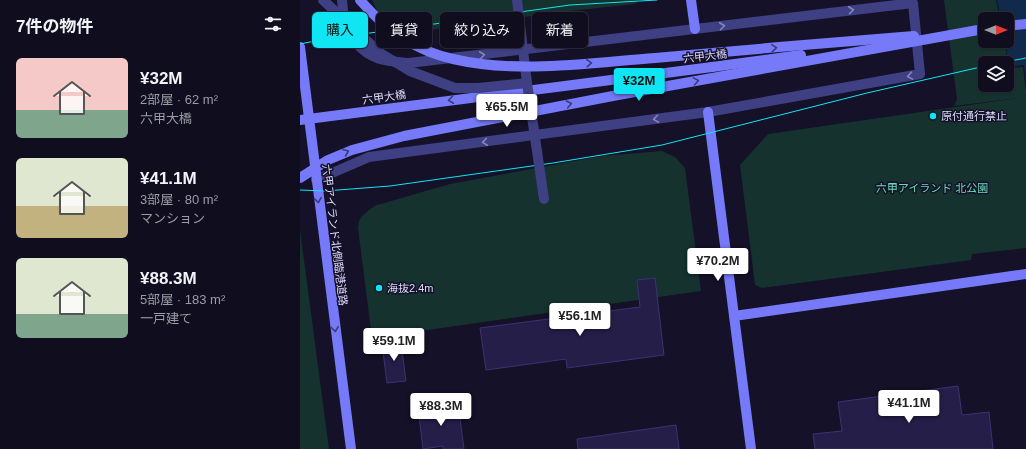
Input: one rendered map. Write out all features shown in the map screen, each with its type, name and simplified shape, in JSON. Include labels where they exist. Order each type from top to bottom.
[{"type":"street","points":[[323,0],[349,26],[380,53],[410,71],[455,88],[478,88],[527,83]]},
{"type":"street","points":[[316,180],[369,157],[708,112],[920,74],[913,3],[409,63],[381,60],[365,53],[350,35],[342,0]]},
{"type":"street","points":[[360,0],[386,26],[406,40],[451,59],[476,64],[501,66],[550,66],[610,62],[978,30]]},
{"type":"street","points":[[517,0],[527,83],[544,199]]},
{"type":"street","points":[[691,0],[695,29]]},
{"type":"street","points":[[1014,26],[1026,25]]},
{"type":"street","points":[[300,178],[328,160],[352,150],[404,136],[610,96],[978,31]]},
{"type":"street","name":"六甲大橋","points":[[305,120],[978,31]]},
{"type":"street","name":"六甲アイランド北側臨港道路","points":[[300,47],[305,120],[316,180],[351,449]]},
{"type":"street","points":[[708,112],[751,449]]},
{"type":"street","points":[[734,316],[1026,274]]},
{"type":"green space","points":[[372,0],[639,0],[635,4],[561,12],[532,12],[532,16],[524,17],[524,12],[440,12],[440,29],[432,30],[432,12],[378,12]]},
{"type":"green space","name":"六甲アイランド 北公園","points":[[944,0],[996,0],[999,12],[978,12],[978,48],[1005,48],[1007,56],[978,56],[978,92],[1014,92],[1014,68],[1023,67],[1026,92],[1026,248],[972,254],[971,260],[762,288],[755,285],[740,165],[768,134],[1025,97],[954,106],[957,99]]},
{"type":"green space","points":[[662,151],[675,157],[685,168],[701,291],[372,338],[358,228],[359,221],[362,216],[374,206],[450,184],[602,156]]},
{"type":"green space","points":[[300,230],[329,449],[300,449]]},
{"type":"water","points":[[997,0],[1026,0],[1026,81],[1024,65],[1014,66],[1014,56],[1007,56],[1006,48],[1014,48],[1014,12],[1000,12]]},
{"type":"building","points":[[655,278],[664,355],[567,368],[566,359],[486,370],[480,328],[640,307],[637,280]]},
{"type":"building","points":[[401,342],[406,381],[387,383],[382,344]]},
{"type":"building","points":[[958,386],[962,415],[989,412],[993,449],[815,449],[813,434],[842,431],[838,402]]},
{"type":"building","points":[[458,403],[464,449],[443,449],[443,446],[423,449],[418,408]]},
{"type":"building","points":[[676,425],[679,449],[578,449],[577,439]]},
{"type":"tram line","points":[[300,44],[570,5],[657,0]]},
{"type":"tram line","points":[[1014,60],[1026,58]]},
{"type":"tram line","points":[[300,190],[325,191],[390,186],[553,163],[662,145],[867,93],[978,68]]},
{"type":"place","name":"原付通行禁止","points":[[933,116]]},
{"type":"place","name":"海抜2.4m","points":[[379,288]]}]
